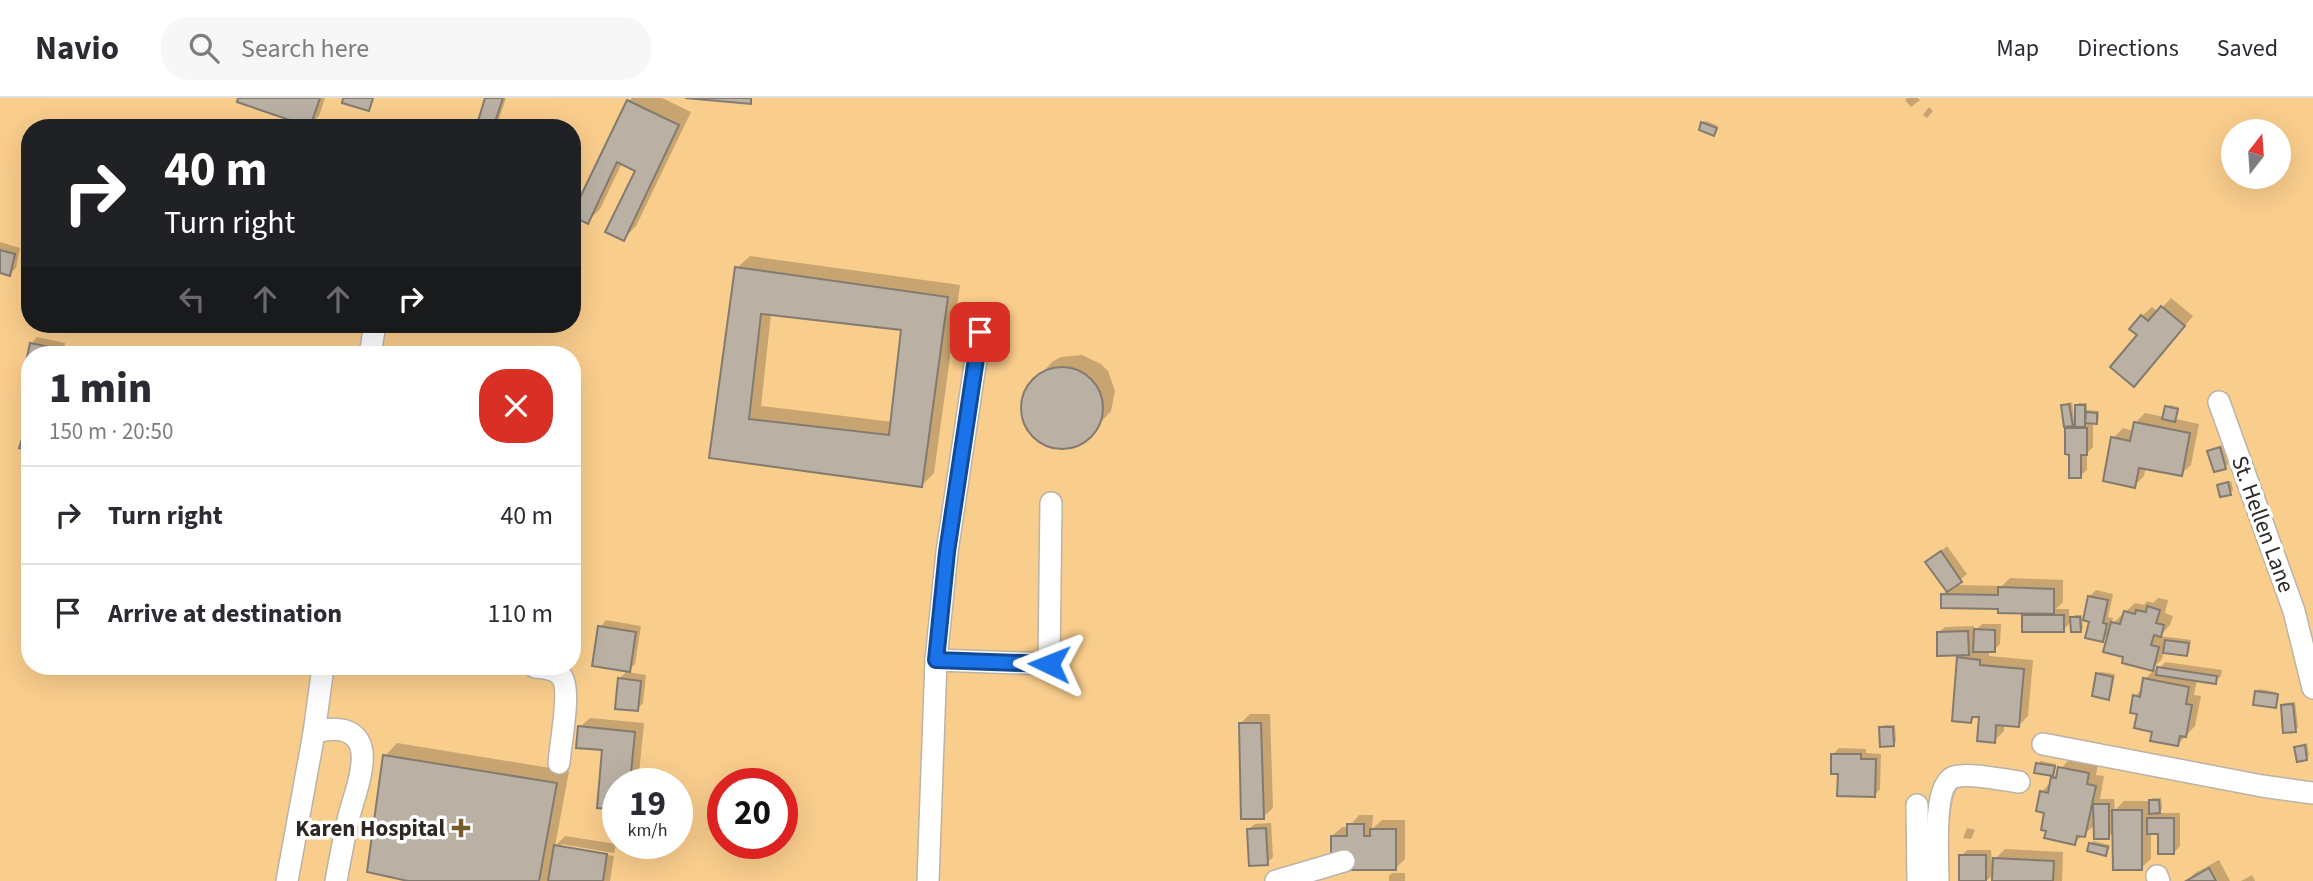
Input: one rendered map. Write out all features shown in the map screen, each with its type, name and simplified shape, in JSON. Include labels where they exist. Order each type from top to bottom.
[{"type":"street","points":[[928,881],[936,660],[947,552],[980,332]]},
{"type":"street","name":"St. Hellen Lane","points":[[2219,402],[2294,611],[2313,688]]},
{"type":"street","points":[[936,660],[1049,664],[1051,503]]},
{"type":"street","points":[[288,881],[322,675]]},
{"type":"street","points":[[559,763],[566,688],[560,675]]},
{"type":"street","points":[[314,733],[328,728],[343,729],[358,742],[362,750],[359,778],[336,881]]},
{"type":"street","points":[[2043,744],[2262,786],[2313,793]]},
{"type":"street","points":[[1938,881],[1939,800],[1947,780],[1965,776],[2019,782]]},
{"type":"street","points":[[1917,805],[1919,881]]},
{"type":"street","points":[[1276,881],[1344,861]]},
{"type":"shaded area","points":[[0,98],[2313,98],[2313,881],[0,881]]},
{"type":"building","points":[[238,98],[320,98],[313,119],[287,119],[237,102]]},
{"type":"building","points":[[343,98],[373,98],[369,111],[342,103]]},
{"type":"building","points":[[485,98],[503,98],[496,119],[479,119]]},
{"type":"building","points":[[685,98],[751,98],[751,104]]},
{"type":"building","points":[[627,100],[679,125],[624,241],[605,232],[635,171],[617,162],[588,224],[581,220],[581,195]]},
{"type":"building","points":[[1701,122],[1717,128],[1714,136],[1699,130]]},
{"type":"building","points":[[0,250],[15,254],[10,276],[0,273]]},
{"type":"building","points":[[735,267],[948,297],[922,487],[709,458]],"holes":[[[761,314],[901,330],[889,435],[749,419]]]},
{"type":"building","points":[[2161,306],[2185,326],[2134,387],[2110,367],[2137,335],[2129,329],[2141,315],[2148,321]]},
{"type":"building","points":[[1062,367],[1078,370],[1091,379],[1100,392],[1103,408],[1100,424],[1091,437],[1078,446],[1062,449],[1046,446],[1033,437],[1024,424],[1021,408],[1024,392],[1033,379],[1046,370]]},
{"type":"building","points":[[2069,404],[2073,426],[2064,427],[2061,405]]},
{"type":"building","points":[[2075,405],[2085,405],[2085,427],[2075,427]]},
{"type":"building","points":[[2165,406],[2178,409],[2175,422],[2162,419]]},
{"type":"building","points":[[2086,412],[2097,413],[2097,424],[2085,423]]},
{"type":"building","points":[[2134,422],[2190,433],[2182,476],[2139,468],[2135,488],[2103,481],[2111,437],[2130,441]]},
{"type":"building","points":[[2065,428],[2087,428],[2087,455],[2081,455],[2081,478],[2069,478]]},
{"type":"building","points":[[2220,447],[2226,469],[2214,472],[2207,451]]},
{"type":"building","points":[[2228,482],[2231,495],[2220,497],[2217,485]]},
{"type":"building","points":[[1941,551],[1962,582],[1947,592],[1925,562]]},
{"type":"building","points":[[1998,587],[2054,589],[2054,614],[1941,608],[1941,594],[1998,595]]},
{"type":"building","points":[[2088,596],[2108,600],[2103,623],[2107,624],[2103,642],[2085,638],[2089,622],[2083,620]]},
{"type":"building","points":[[2147,606],[2160,610],[2156,623],[2164,625],[2161,637],[2154,635],[2151,645],[2159,647],[2153,671],[2122,663],[2123,657],[2103,652],[2111,622],[2120,624],[2124,611],[2135,614],[2136,610],[2146,612]]},
{"type":"building","points":[[2022,615],[2064,615],[2064,632],[2022,632]]},
{"type":"building","points":[[2070,617],[2080,617],[2081,632],[2071,632]]},
{"type":"building","points":[[598,626],[636,632],[630,672],[592,666]]},
{"type":"building","points":[[1974,629],[1995,630],[1995,652],[1973,652]]},
{"type":"building","points":[[1968,631],[1969,655],[1937,656],[1937,632]]},
{"type":"building","points":[[2165,640],[2189,643],[2187,656],[2163,653]]},
{"type":"building","points":[[1957,657],[1980,660],[1980,665],[2024,669],[2019,727],[1996,725],[1995,743],[1977,741],[1979,717],[1972,717],[1971,723],[1952,721]]},
{"type":"building","points":[[2157,667],[2217,676],[2216,684],[2156,675]]},
{"type":"building","points":[[2096,673],[2113,677],[2109,700],[2092,696]]},
{"type":"building","points":[[618,678],[641,681],[638,711],[615,709]]},
{"type":"building","points":[[2143,678],[2189,687],[2186,704],[2192,705],[2186,737],[2180,736],[2178,746],[2150,741],[2152,732],[2134,728],[2137,714],[2130,713],[2133,695],[2140,697]]},
{"type":"building","points":[[2255,691],[2278,694],[2276,708],[2253,705]]},
{"type":"building","points":[[2293,704],[2296,732],[2283,733],[2281,705]]},
{"type":"building","points":[[1239,723],[1261,723],[1264,819],[1241,819]]},
{"type":"building","points":[[578,726],[635,732],[632,768],[602,768],[602,808],[597,808],[602,750],[576,748]]},
{"type":"building","points":[[1879,727],[1893,727],[1894,746],[1880,747]]},
{"type":"building","points":[[2305,745],[2307,760],[2297,762],[2294,747]]},
{"type":"building","points":[[1831,754],[1861,754],[1861,759],[1876,759],[1875,797],[1837,796],[1838,774],[1831,774]]},
{"type":"building","name":"Karen Hospital","points":[[383,755],[557,783],[539,881],[408,881],[367,872]]},
{"type":"building","points":[[2036,763],[2055,766],[2053,776],[2034,773]]},
{"type":"building","points":[[2058,767],[2089,773],[2087,784],[2096,786],[2085,837],[2077,836],[2075,845],[2044,838],[2046,831],[2041,830],[2044,813],[2036,811],[2040,791],[2048,793],[2051,777],[2056,778]]},
{"type":"building","points":[[2149,800],[2159,800],[2160,813],[2149,814]]},
{"type":"building","points":[[2093,804],[2109,804],[2109,839],[2094,839]]},
{"type":"building","points":[[2112,810],[2142,810],[2142,870],[2113,870]]},
{"type":"building","points":[[2147,818],[2174,818],[2174,854],[2158,854],[2158,834],[2147,834]]},
{"type":"building","points":[[1347,824],[1364,824],[1364,836],[1370,836],[1370,829],[1396,829],[1396,870],[1331,870],[1331,836],[1347,836]]},
{"type":"building","points":[[1266,828],[1268,865],[1249,866],[1247,829]]},
{"type":"building","points":[[2089,843],[2108,847],[2106,856],[2087,851]]},
{"type":"building","points":[[554,845],[602,853],[602,859],[606,859],[603,881],[548,881]]},
{"type":"building","points":[[1959,855],[1986,855],[1986,881],[1959,881]]},
{"type":"building","points":[[1993,858],[2054,861],[2053,881],[1992,881]]},
{"type":"building","points":[[2209,868],[2216,881],[2186,881]]},
{"type":"place","name":"Karen Hospital","points":[[461,828]]},
{"type":"route","points":[[980,332],[947,552],[936,660],[1049,664]]}]
